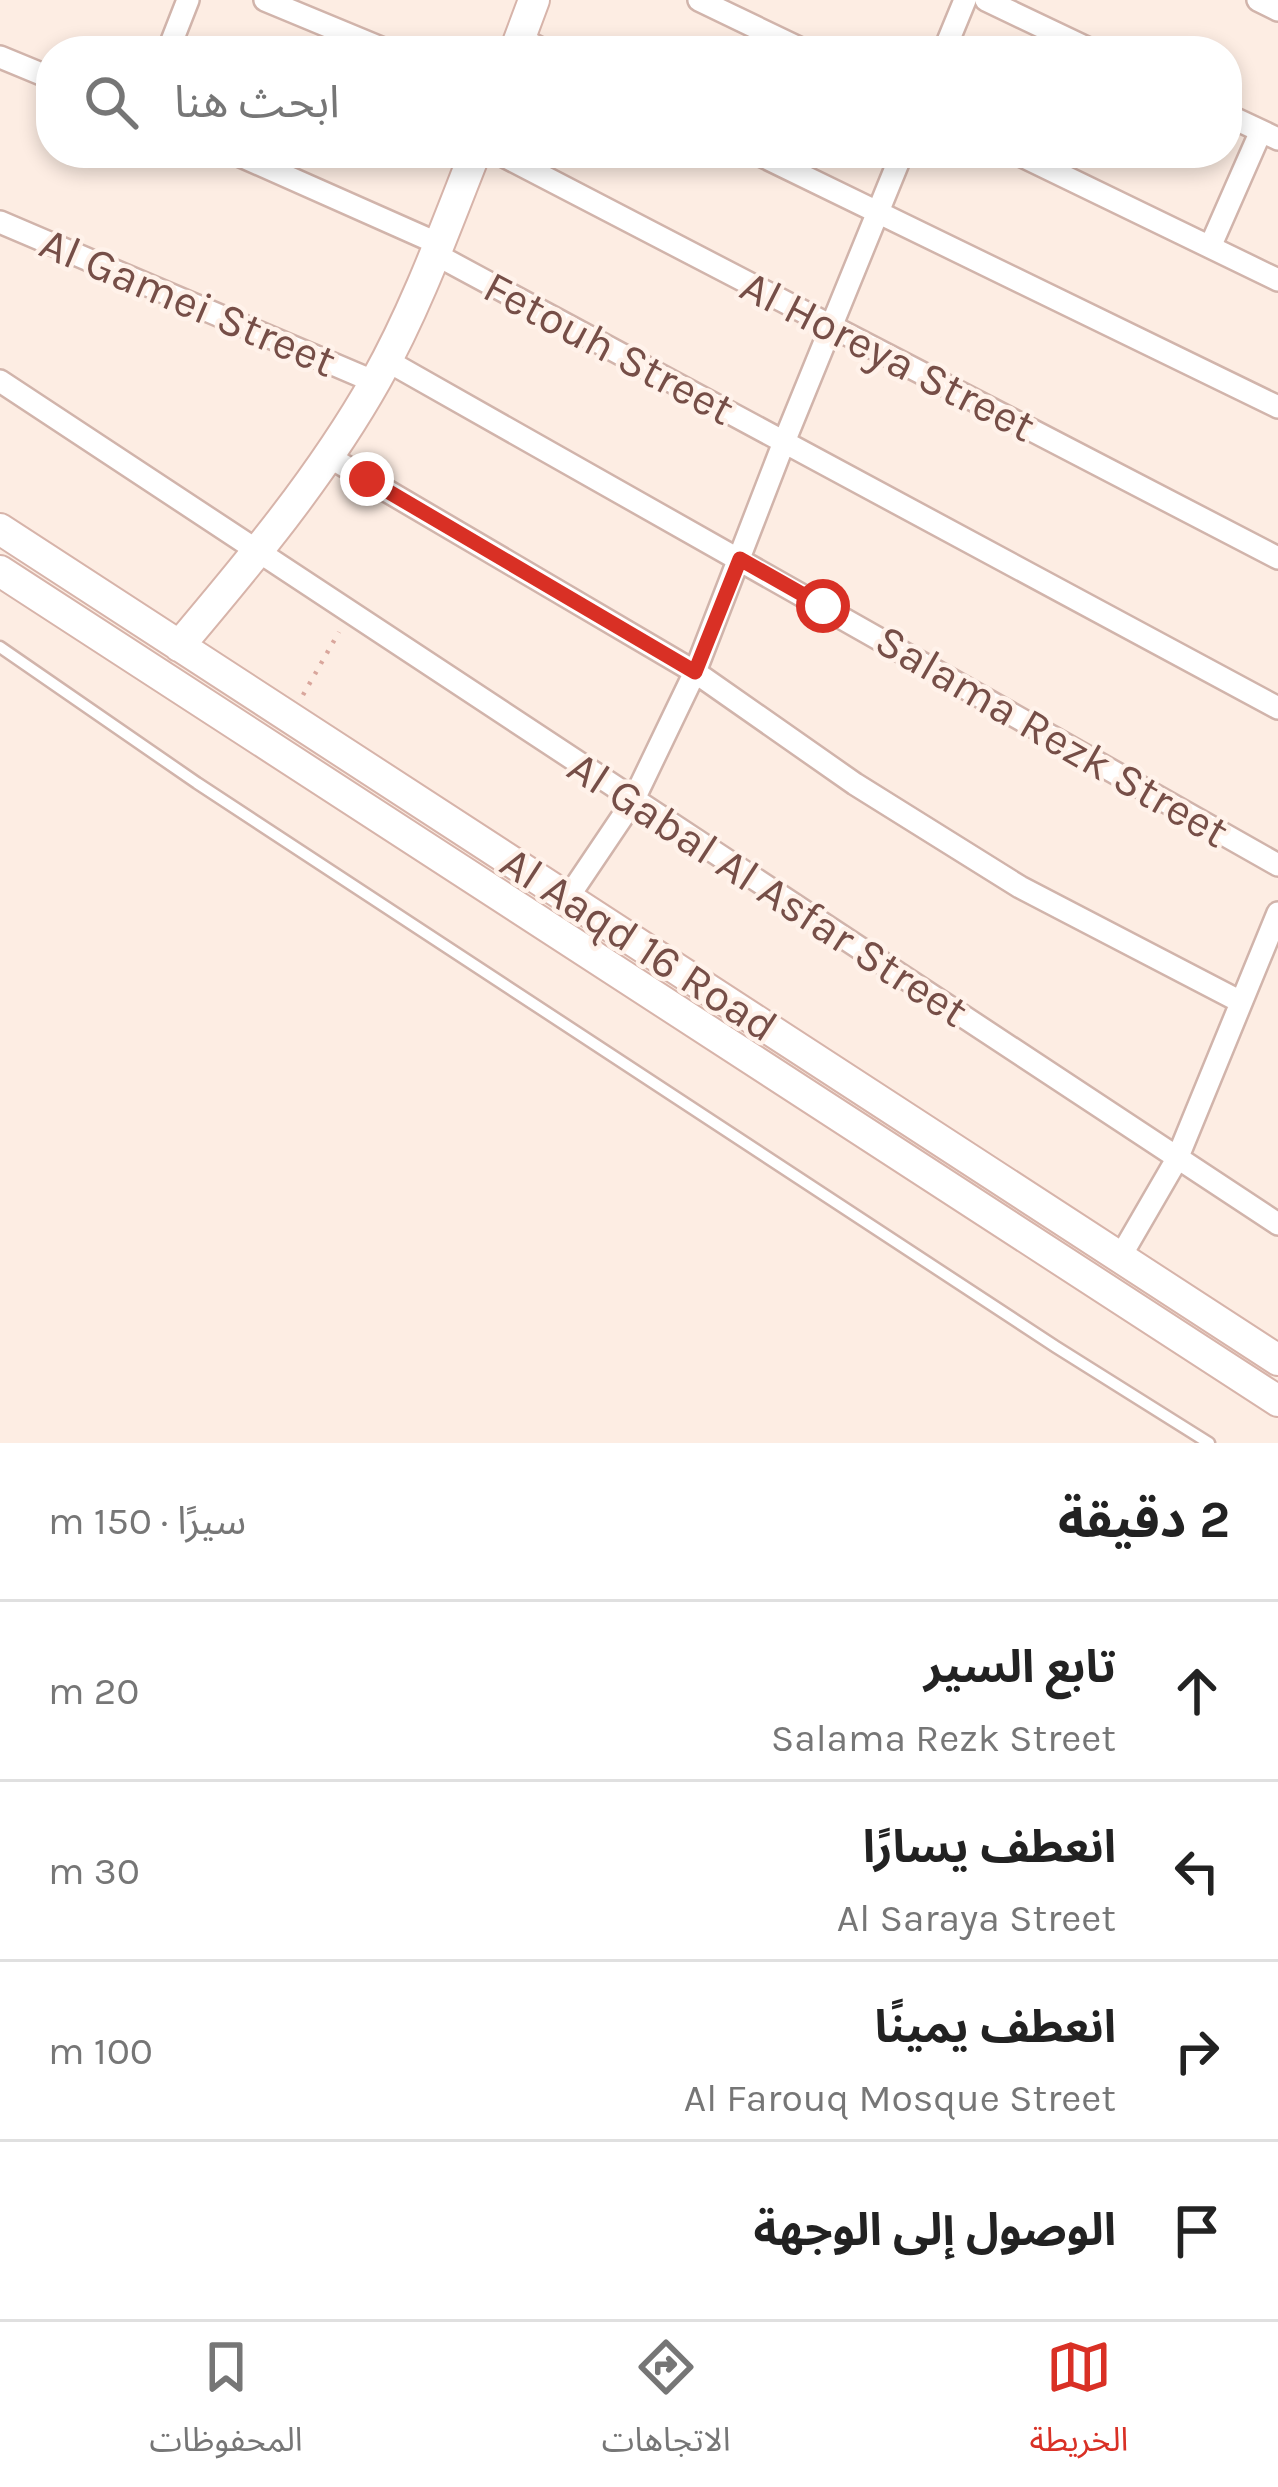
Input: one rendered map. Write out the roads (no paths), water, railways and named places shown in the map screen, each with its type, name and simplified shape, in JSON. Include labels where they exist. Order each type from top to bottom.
[{"type":"street","points":[[174,36],[188,0]]},
{"type":"street","points":[[266,0],[352,36]]},
{"type":"street","points":[[529,36],[535,0]]},
{"type":"street","points":[[699,0],[774,36]]},
{"type":"street","points":[[950,36],[965,0]]},
{"type":"street","points":[[986,0],[1062,36]]},
{"type":"street","points":[[1258,0],[1278,10]]},
{"type":"street","points":[[0,57],[36,72]]},
{"type":"street","points":[[1210,247],[1270,135],[1242,122]]},
{"type":"street","name":"Fetouh Street","points":[[266,168],[437,249],[1278,708]]},
{"type":"street","points":[[179,646],[260,550],[380,371],[469,168]]},
{"type":"street","name":"Al Horeya Street","points":[[527,168],[1278,558]]},
{"type":"street","points":[[786,168],[1278,407]]},
{"type":"street","points":[[568,896],[633,801],[695,672],[896,168]]},
{"type":"street","points":[[1047,168],[1278,280]]},
{"type":"street","name":"Al Gamei Street","points":[[0,222],[380,371]]},
{"type":"street","name":"Salama Rezk Street","points":[[380,371],[740,559],[1278,865]]},
{"type":"street","name":"Al Gabal Al Asfar Street","points":[[0,381],[1278,1224]]},
{"type":"street","points":[[326,455],[695,672],[855,784],[1020,887],[1241,1002]]},
{"type":"street","name":"Al Aaqd 16 Road","points":[[0,529],[1278,1360]]},
{"type":"street","name":"Al Aaqd 16 Road","points":[[0,571],[1278,1401]]},
{"type":"street","points":[[1118,1259],[1177,1159],[1278,913]]},
{"type":"lane","points":[[0,647],[197,783],[1056,1348],[1209,1443]]}]
